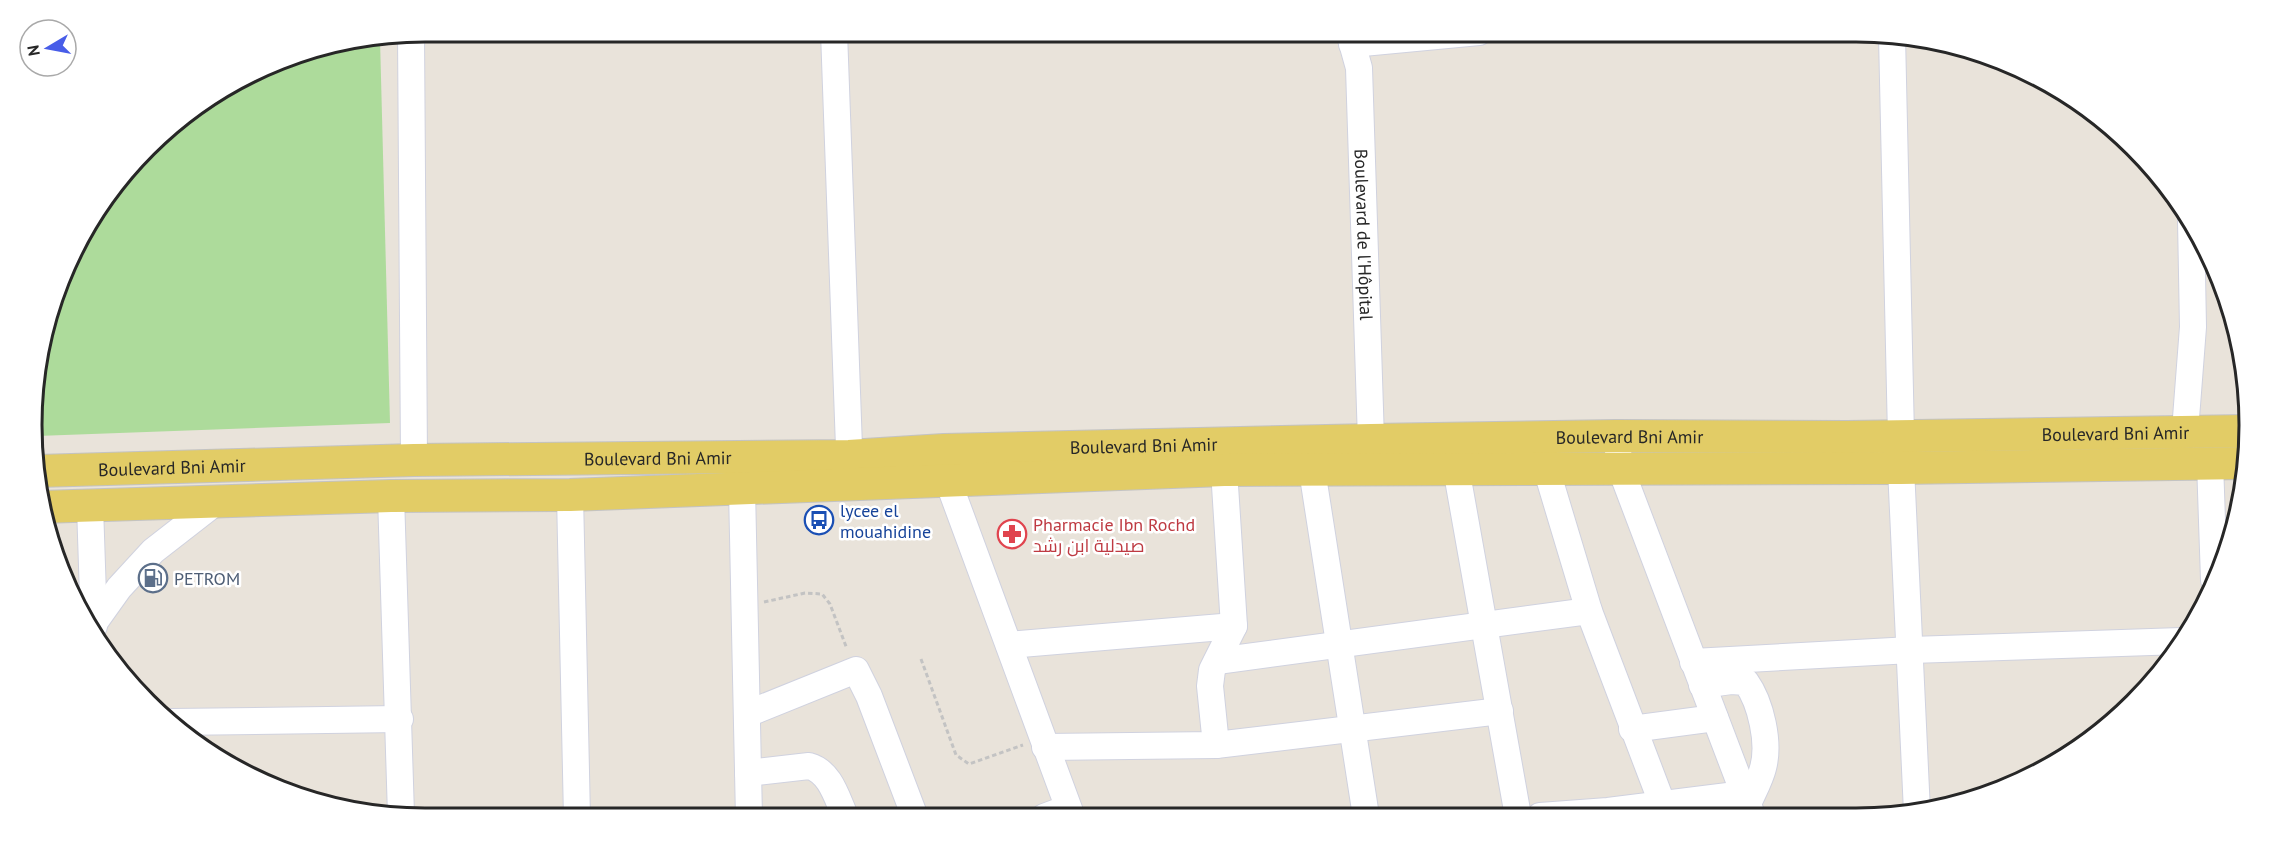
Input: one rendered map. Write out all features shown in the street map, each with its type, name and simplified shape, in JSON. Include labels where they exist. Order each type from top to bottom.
[{"type":"main road","name":"Boulevard Bni Amir","points":[[51,507],[391,496],[570,495],[742,489],[850,471],[944,450],[1616,436],[1901,436],[2239,430]]},
{"type":"main road","name":"Boulevard Bni Amir","points":[[45,471],[414,460],[850,471],[948,482],[1224,470],[1620,467],[1901,468],[2237,463]]},
{"type":"street","points":[[834,42],[850,471]]},
{"type":"street","name":"Boulevard de l'Hôpital","points":[[1352,42],[1359,68],[1371,440]]},
{"type":"street","points":[[411,43],[414,460]]},
{"type":"street","points":[[1892,44],[1901,436]]},
{"type":"street","points":[[2186,431],[2193,327],[2191,240]]},
{"type":"street","points":[[1616,436],[1620,467],[1748,804]]},
{"type":"street","points":[[944,450],[948,482],[1068,808]]},
{"type":"street","points":[[2210,462],[2213,563]]},
{"type":"street","points":[[1456,468],[1517,808]]},
{"type":"street","points":[[1546,468],[1589,612],[1662,803]]},
{"type":"street","points":[[1901,468],[1917,803]]},
{"type":"street","points":[[1216,745],[1210,686],[1212,670],[1234,626],[1224,470]]},
{"type":"street","points":[[1311,470],[1365,808]]},
{"type":"street","points":[[742,489],[749,808]]},
{"type":"street","points":[[570,495],[577,808]]},
{"type":"street","points":[[391,496],[400,719],[401,807]]},
{"type":"street","points":[[98,623],[119,588],[153,551],[216,502]]},
{"type":"street","points":[[90,506],[94,617]]},
{"type":"street","points":[[1217,661],[1589,612]]},
{"type":"street","points":[[1009,645],[1234,626]]},
{"type":"street","points":[[1698,674],[1911,650],[2172,641]]},
{"type":"street","points":[[747,714],[856,670],[869,696],[912,808]]},
{"type":"street","points":[[1698,674],[1746,682],[1755,694],[1763,728],[1763,767],[1748,804]]},
{"type":"street","points":[[1044,743],[1216,745],[1500,711]]},
{"type":"street","points":[[1632,729],[1715,718]]},
{"type":"street","points":[[183,722],[400,719]]},
{"type":"street","points":[[748,773],[809,766],[817,768],[823,772],[831,785],[841,808]]},
{"type":"street","points":[[1635,808],[1662,803],[1719,807],[1748,804]]},
{"type":"path","points":[[745,607],[805,592],[822,594],[830,604],[856,670]]},
{"type":"path","points":[[921,659],[956,755],[963,760],[969,764],[1044,743]]},
{"type":"green space","points":[[380,45],[390,423],[42,436],[42,425],[49,350],[71,278],[93,233],[137,172],[172,137],[233,93],[302,62],[350,49]]},
{"type":"place","name":"lycee el mouahidine","points":[[819,520]]},
{"type":"place","name":"Pharmacie Ibn Rochd صيدلية ابن رشد","points":[[1012,534]]},
{"type":"place","name":"PETROM","points":[[153,578]]}]
